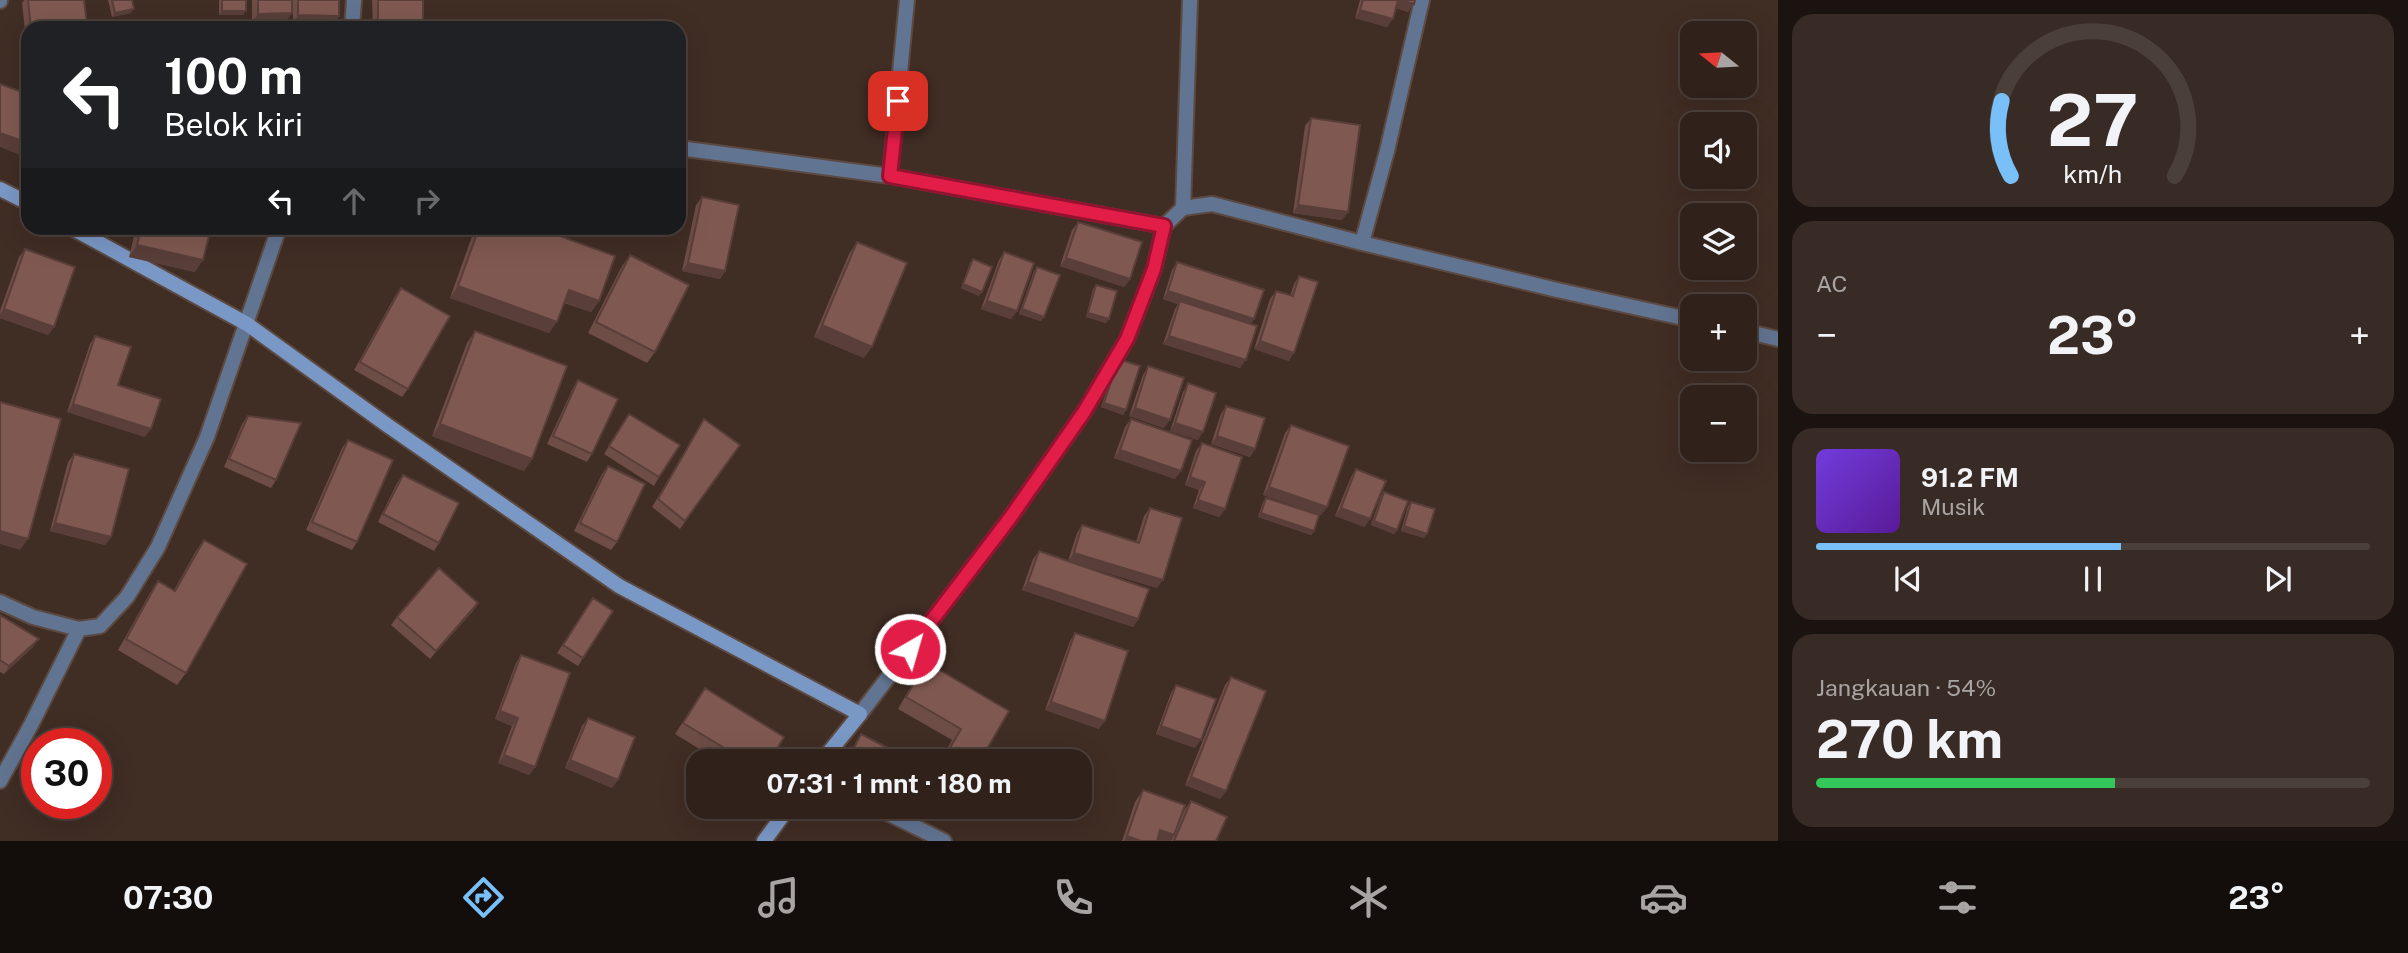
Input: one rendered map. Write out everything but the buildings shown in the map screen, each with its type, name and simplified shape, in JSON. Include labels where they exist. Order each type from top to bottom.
[{"type":"street","points":[[352,21],[354,0]]},
{"type":"street","points":[[890,176],[907,0]]},
{"type":"street","points":[[1183,208],[1190,0]]},
{"type":"street","points":[[1362,243],[1387,151],[1422,0]]},
{"type":"street","points":[[686,149],[890,176],[1164,226]]},
{"type":"street","points":[[0,188],[21,200]]},
{"type":"street","points":[[832,749],[1010,518],[1084,412],[1127,339],[1154,269],[1164,226],[1183,208],[1212,204],[1362,243],[1680,317]]},
{"type":"street","points":[[85,235],[247,324],[619,586],[860,714]]},
{"type":"street","points":[[0,601],[33,617],[79,629],[100,626],[127,597],[158,547],[207,437],[277,235]]},
{"type":"street","points":[[1757,334],[1778,339]]},
{"type":"street","points":[[0,781],[79,629]]},
{"type":"street","points":[[764,841],[780,819]]},
{"type":"street","points":[[899,819],[944,841]]},
{"type":"route","points":[[898,101],[890,176],[1164,226],[1154,269],[1127,339],[1084,412],[1010,518],[910,649]]}]
